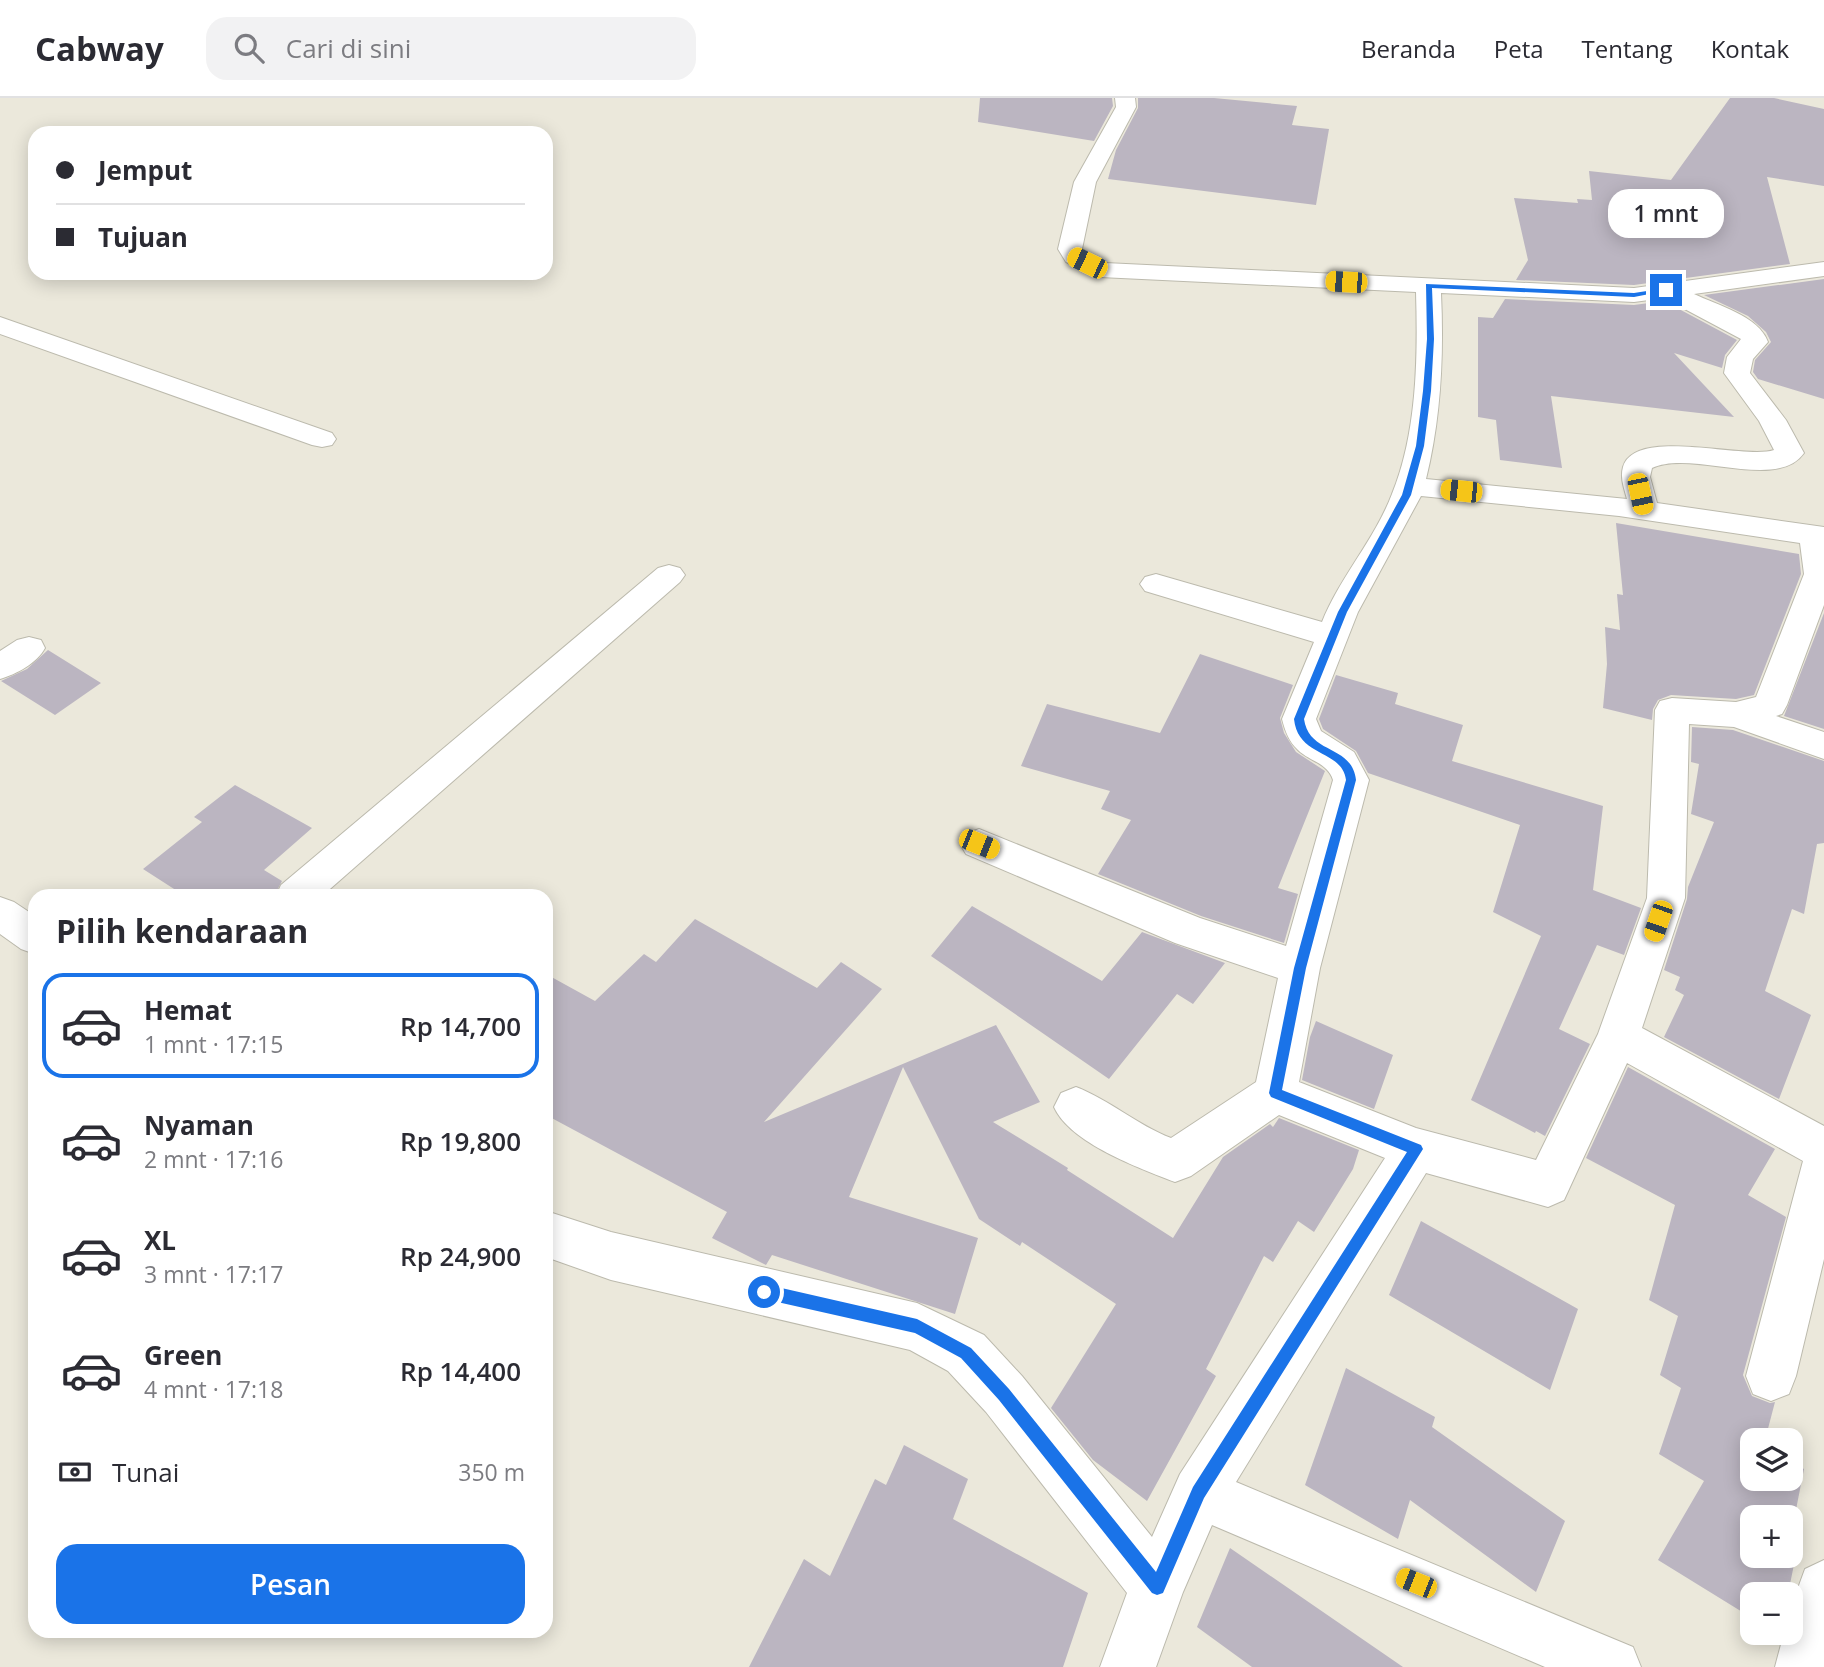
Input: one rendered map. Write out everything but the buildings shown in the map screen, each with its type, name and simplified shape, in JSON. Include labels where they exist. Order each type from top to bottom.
[{"type":"street","points":[[1125,98],[1126,107],[1084,182],[1070,249],[1074,257],[1100,270],[1634,295],[1824,269]]},
{"type":"street","points":[[1076,1107],[1132,1144],[1175,1161],[1275,1093],[1300,968],[1351,780],[1350,769],[1342,760],[1315,747],[1300,732],[1299,719],[1342,612],[1407,495],[1420,446],[1427,391],[1429,286]]},
{"type":"street","points":[[1644,510],[1637,468],[1652,457],[1669,454],[1758,459],[1781,458],[1790,453],[1772,420],[1737,373],[1736,365],[1740,357],[1755,342],[1753,336],[1744,328],[1666,290]]},
{"type":"street","points":[[0,325],[322,439]]},
{"type":"street","points":[[1409,486],[1644,510],[1819,536],[1820,574],[1770,705],[1736,715]]},
{"type":"street","points":[[303,889],[669,575]]},
{"type":"street","points":[[1156,584],[1332,636]]},
{"type":"street","points":[[0,667],[29,648]]},
{"type":"street","points":[[1275,1093],[1416,1149],[1548,1185],[1618,1036],[1666,898],[1672,710],[1736,715],[1824,746]]},
{"type":"street","points":[[979,844],[1189,931],[1300,968]]},
{"type":"street","points":[[0,913],[28,932]]},
{"type":"street","points":[[1618,1036],[1824,1149]]},
{"type":"street","points":[[1128,1667],[1157,1587],[1199,1493],[1416,1149]]},
{"type":"street","points":[[1771,1376],[1824,1165]]},
{"type":"street","points":[[553,1236],[611,1256],[917,1326],[966,1353],[1004,1394],[1157,1587]]},
{"type":"street","points":[[1199,1493],[1613,1667]]},
{"type":"street","points":[[1803,1667],[1824,1588]]},
{"type":"route","points":[[764,1292],[917,1326],[966,1353],[1004,1394],[1157,1587],[1199,1493],[1416,1149],[1275,1093],[1300,968],[1351,780],[1350,769],[1342,760],[1315,747],[1300,732],[1299,719],[1342,612],[1407,495],[1420,446],[1427,391],[1429,286],[1634,295],[1666,290]]}]
